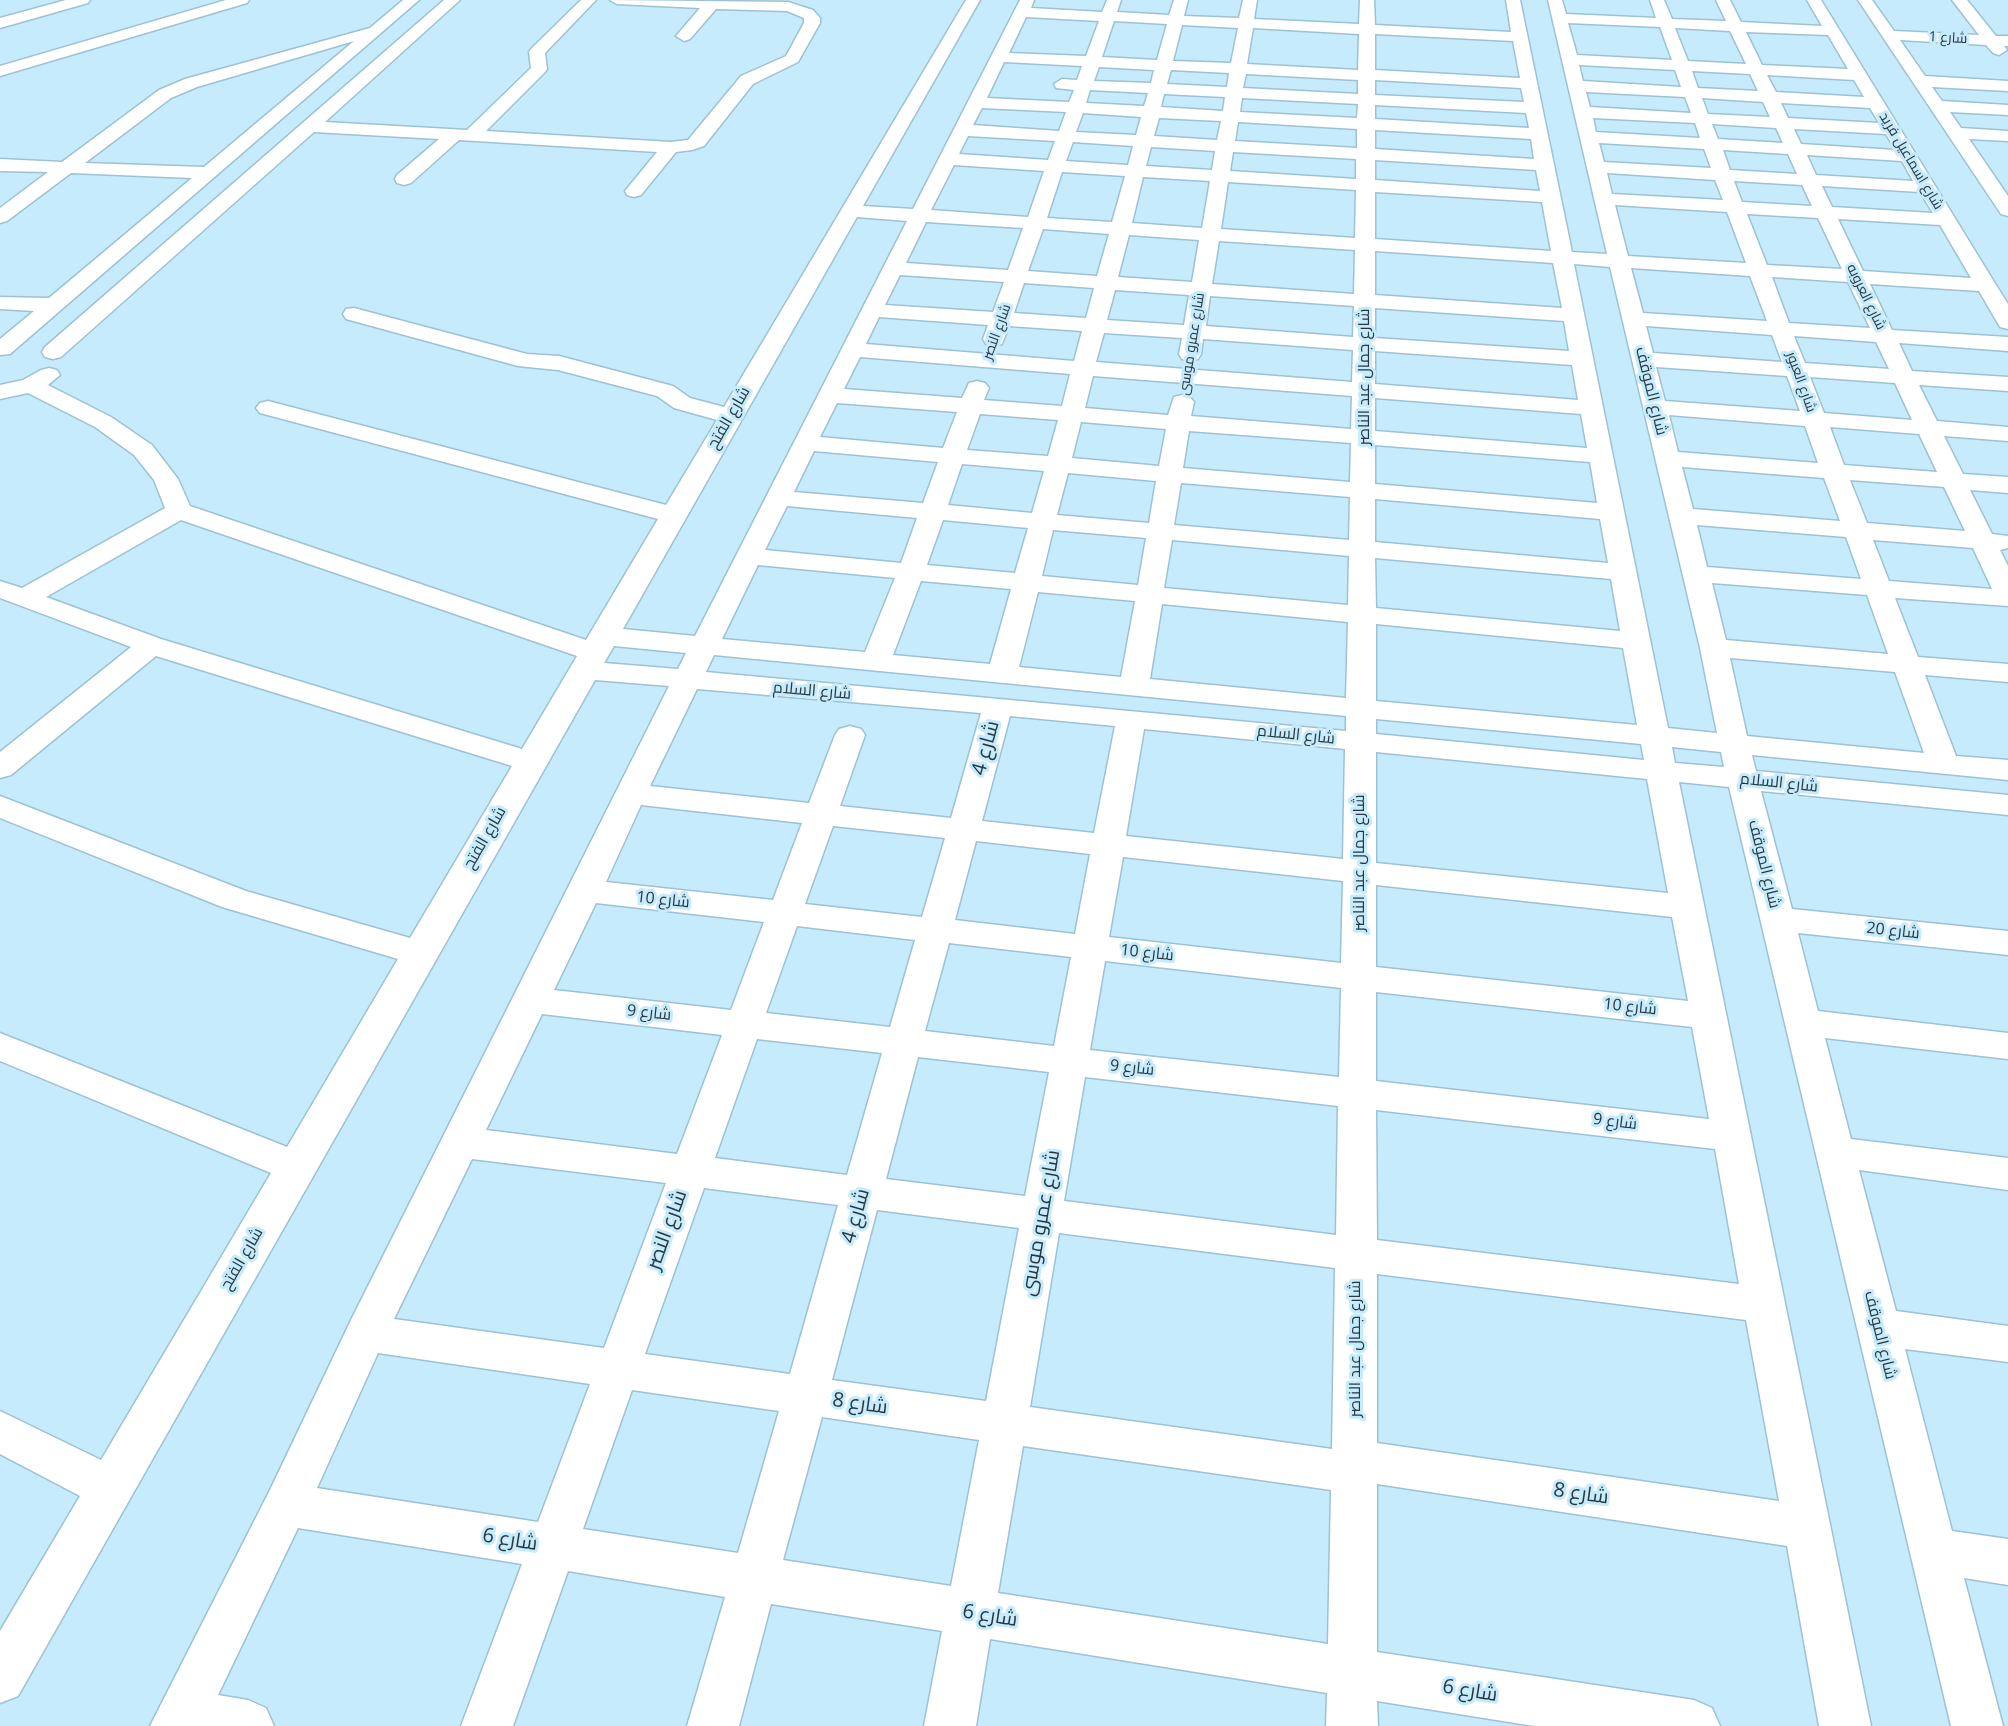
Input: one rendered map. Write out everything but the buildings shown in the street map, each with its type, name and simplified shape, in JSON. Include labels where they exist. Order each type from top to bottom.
[{"type":"street","points":[[0,23],[83,0]]},
{"type":"street","points":[[0,59],[204,0]]},
{"type":"street","points":[[0,70],[242,0]]},
{"type":"street","points":[[1,350],[412,0]]},
{"type":"street","points":[[53,352],[453,0]]},
{"type":"street","points":[[404,179],[463,135],[539,69],[537,52],[589,0]]},
{"type":"street","points":[[310,126],[671,147],[692,145],[698,142],[747,80],[792,58],[812,23],[812,18],[800,9],[617,0]]},
{"type":"street","name":"شارع الفتح","points":[[0,1678],[973,0]]},
{"type":"street","name":"شارع العبور","points":[[1658,0],[1944,764]]},
{"type":"street","name":"شارع العروبه","points":[[1723,0],[1736,26],[1736,48],[1756,70],[1954,480],[1995,542],[2008,596]]},
{"type":"street","name":"شارع اسماعيل فريد","points":[[1814,0],[1992,290],[2008,322]]},
{"type":"street","points":[[1865,0],[1974,161],[2002,192],[2008,210]]},
{"type":"street","points":[[1959,0],[2008,61]]},
{"type":"street","points":[[1179,7],[1192,1]]},
{"type":"street","points":[[684,36],[712,4]]},
{"type":"street","name":"شارع 4","points":[[713,1726],[964,830],[1163,65],[1172,43],[1179,7]]},
{"type":"street","points":[[248,1726],[179,1720],[286,1505],[366,1333],[585,891],[702,646],[947,159],[1002,59],[1111,8],[1249,7],[1367,66],[1551,197]]},
{"type":"street","name":"شارع عمرو موسى","points":[[950,1726],[1109,845],[1234,93],[1239,46],[1249,7]]},
{"type":"street","name":"شارع النصر","points":[[876,662],[933,512],[1111,8]]},
{"type":"street","points":[[1576,73],[1666,23],[1832,31]]},
{"type":"street","points":[[0,217],[156,100],[176,88],[378,30]]},
{"type":"street","name":"شارع 1","points":[[1889,35],[2008,41]]},
{"type":"street","points":[[1736,48],[1768,50]]},
{"type":"street","points":[[1576,73],[1676,50],[1756,70],[1859,75]]},
{"type":"street","points":[[1824,52],[1846,54]]},
{"type":"street","points":[[1904,57],[1927,58]]},
{"type":"street","points":[[1002,59],[1238,68],[1367,66],[1523,68]]},
{"type":"street","points":[[1002,59],[1076,108],[1230,117],[1367,66],[1523,68]]},
{"type":"street","points":[[1002,59],[1066,136],[1225,146],[1367,66],[1523,68]]},
{"type":"street","points":[[1985,61],[2008,61]]},
{"type":"street","points":[[1041,83],[1234,93],[1367,66],[1523,68]]},
{"type":"street","points":[[947,159],[1220,176],[1367,66],[1523,68]]},
{"type":"street","name":"شارع جمال عبد الناصر","points":[[1352,1726],[1367,66]]},
{"type":"street","points":[[1523,68],[1551,197],[1845,1726]]},
{"type":"street","points":[[1576,73],[1692,92],[1876,103]]},
{"type":"street","points":[[1576,73],[1702,118],[1892,129]]},
{"type":"street","points":[[1576,73],[1712,144],[1908,156]]},
{"type":"street","points":[[1576,73],[1723,175],[1927,187]]},
{"type":"street","name":"شارع الموقف","points":[[1576,73],[1604,199],[1714,648],[1734,744],[1977,1726]]},
{"type":"street","points":[[1920,81],[2008,86]]},
{"type":"street","points":[[1937,106],[2008,110]]},
{"type":"street","points":[[1956,133],[2008,136]]},
{"type":"street","points":[[634,191],[671,147]]},
{"type":"street","points":[[1974,161],[1997,162]]},
{"type":"street","points":[[0,165],[210,173]]},
{"type":"street","points":[[1604,199],[1947,220]]},
{"type":"street","points":[[850,211],[1759,270],[1992,290],[2008,275]]},
{"type":"street","points":[[892,268],[1573,315]]},
{"type":"street","points":[[0,303],[54,305]]},
{"type":"street","points":[[871,310],[1582,359]]},
{"type":"street","points":[[354,314],[526,361],[540,373],[647,401],[682,403],[730,416]]},
{"type":"street","points":[[1633,319],[2008,344]]},
{"type":"street","points":[[0,392],[43,380],[58,368],[60,362],[53,352],[32,347],[1,350]]},
{"type":"street","points":[[851,350],[1591,408]]},
{"type":"street","points":[[1643,359],[2008,384]]},
{"type":"street","points":[[31,385],[103,422],[143,450],[166,479],[179,511]]},
{"type":"street","points":[[829,395],[1601,456]]},
{"type":"street","points":[[1655,407],[2008,434]]},
{"type":"street","points":[[268,408],[673,515]]},
{"type":"street","points":[[804,444],[1611,512]]},
{"type":"street","points":[[1667,458],[2008,485]]},
{"type":"street","points":[[777,498],[1623,572]]},
{"type":"street","points":[[12,593],[179,511],[593,653]]},
{"type":"street","points":[[1681,516],[1995,542]]},
{"type":"street","points":[[748,556],[1636,641]]},
{"type":"street","points":[[1696,574],[2008,596]]},
{"type":"street","points":[[12,593],[151,645],[530,762]]},
{"type":"street","points":[[0,768],[151,645]]},
{"type":"street","name":"شارع السلام","points":[[593,653],[702,646],[876,662],[1000,690]]},
{"type":"street","points":[[1714,648],[2008,673]]},
{"type":"street","name":"شارع السلام","points":[[593,653],[686,680],[1000,690],[1132,703],[1360,742],[2008,805]]},
{"type":"street","name":"شارع السلام","points":[[1132,703],[1361,709],[2008,770]]},
{"type":"street","name":"شارع النصر","points":[[486,1726],[849,735]]},
{"type":"street","points":[[630,794],[1688,907]]},
{"type":"street","points":[[0,806],[234,899],[419,952]]},
{"type":"street","name":"شارع 10","points":[[585,891],[1708,1016]]},
{"type":"street","name":"شارع 20","points":[[1778,919],[2008,943]]},
{"type":"street","name":"شارع 9","points":[[531,1000],[1732,1136]]},
{"type":"street","points":[[1803,1022],[2008,1046]]},
{"type":"street","points":[[0,1046],[296,1167]]},
{"type":"street","points":[[460,1142],[1764,1305]]},
{"type":"street","points":[[1835,1152],[2008,1174]]},
{"type":"street","points":[[1878,1327],[2008,1344]]},
{"type":"street","name":"شارع 8","points":[[366,1333],[1004,1424],[1354,1467],[1806,1527]]},
{"type":"street","points":[[0,1431],[109,1488]]},
{"type":"street","name":"شارع 6","points":[[286,1505],[1694,1726]]},
{"type":"street","points":[[1934,1551],[2008,1562]]}]
